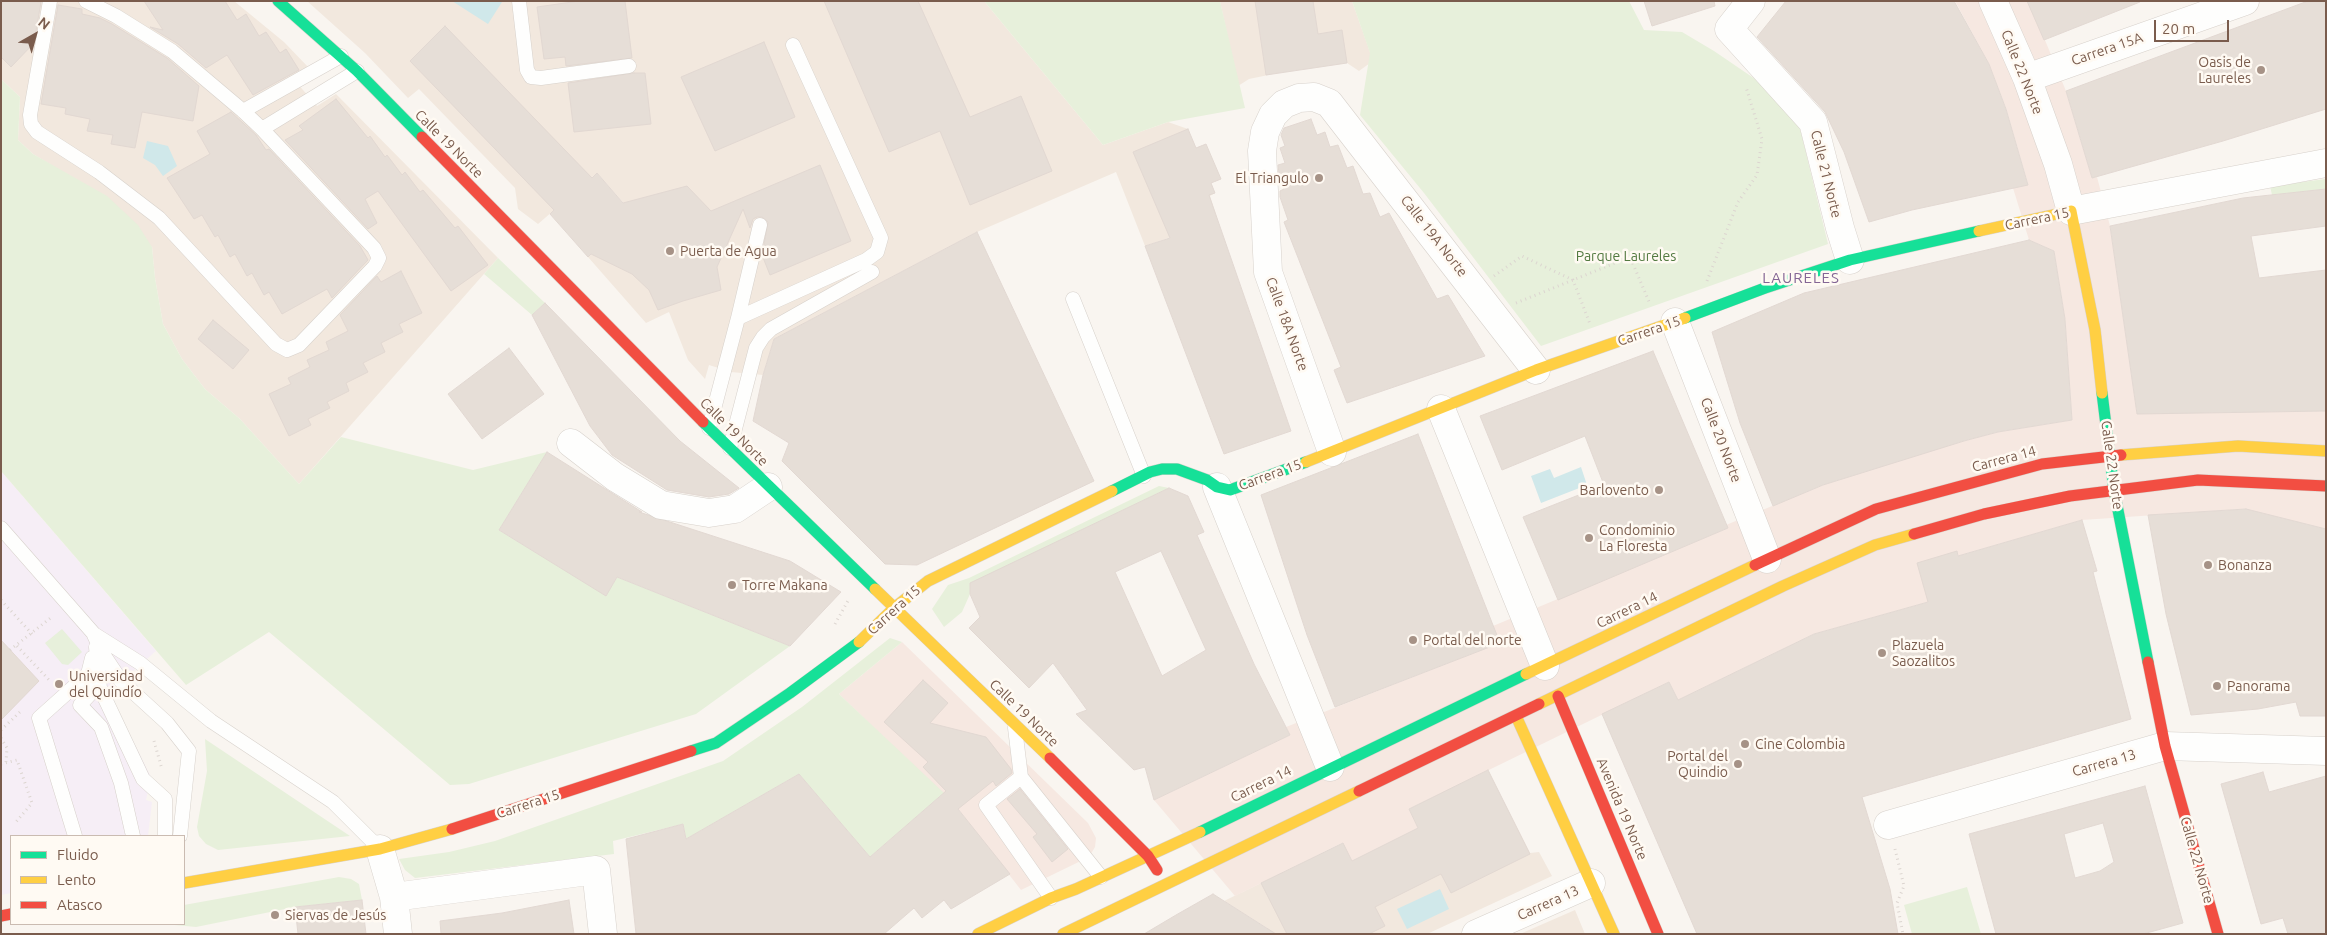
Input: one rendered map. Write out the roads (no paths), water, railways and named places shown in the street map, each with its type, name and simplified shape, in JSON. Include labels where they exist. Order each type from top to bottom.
[{"type":"street","name":"Calle 19 Norte","points":[[278,1],[357,71],[768,487],[1148,856],[1165,885]]},
{"type":"street","name":"Calle 21 Norte","points":[[1751,1],[1737,38],[1813,122],[1850,260]]},
{"type":"street","name":"Calle 22 Norte","points":[[1994,1],[2027,78],[2058,164],[2071,211],[2095,330],[2114,490],[2165,746],[2218,934]]},
{"type":"street","name":"Carrera 15A","points":[[2027,78],[2245,1]]},
{"type":"street","name":"Calle 19A Norte","points":[[1265,132],[1273,114],[1284,104],[1299,98],[1314,97],[1330,103],[1536,370]]},
{"type":"street","name":"Calle 18A Norte","points":[[1265,132],[1262,151],[1268,272],[1332,452]]},
{"type":"street","name":"Carrera 15","points":[[185,883],[380,849],[451,829],[716,743],[790,693],[857,643],[894,608],[928,581],[1162,469],[1177,469],[1207,480],[1217,487],[1230,490],[1332,452],[1536,370],[1765,288],[1850,260],[2071,211],[2326,162]]},
{"type":"street","name":"Calle 20 Norte","points":[[1677,321],[1767,559]]},
{"type":"street","points":[[1441,409],[1545,666]]},
{"type":"street","points":[[571,443],[615,477],[661,504],[709,513],[735,509],[768,487]]},
{"type":"street","name":"Carrera 14","points":[[978,934],[1052,898],[1148,856],[1330,767],[1876,509],[2042,464],[2110,456],[2238,446],[2326,451]]},
{"type":"street","points":[[1063,934],[1783,586],[1875,545],[1984,514],[2061,497],[2114,490],[2198,480],[2326,486]]},
{"type":"street","points":[[1217,487],[1330,767]]},
{"type":"street","name":"Avenida 19 Norte","points":[[1558,696],[1658,934]]},
{"type":"street","points":[[1516,716],[1614,934]]},
{"type":"street","name":"Carrera 13","points":[[1888,824],[2165,746],[2326,751]]},
{"type":"street","points":[[380,849],[394,897],[398,934]]},
{"type":"street","points":[[394,897],[596,870],[603,934]]},
{"type":"street","name":"Carrera 13","points":[[1476,934],[1592,883]]},
{"type":"lane","points":[[50,1],[30,115],[31,124],[37,132],[99,172],[159,218],[276,344],[287,350],[299,345],[375,266],[379,258],[374,248],[243,111],[172,51],[116,16],[86,1]]},
{"type":"lane","points":[[519,1],[527,70],[531,77],[541,78],[629,66]]},
{"type":"lane","points":[[738,318],[866,260],[877,252],[881,238],[793,45]]},
{"type":"lane","points":[[243,111],[341,56]]},
{"type":"lane","points":[[262,129],[357,71]]},
{"type":"lane","points":[[709,428],[760,225]]},
{"type":"lane","points":[[730,448],[756,348],[763,337],[771,329],[872,272]]},
{"type":"lane","points":[[1074,299],[1144,476]]},
{"type":"lane","points":[[1,528],[94,634],[140,663],[211,721],[333,802],[380,849]]},
{"type":"lane","points":[[94,634],[100,688],[143,780],[165,799],[165,835]]},
{"type":"lane","points":[[94,634],[103,654],[121,681],[167,723],[189,751],[180,835]]},
{"type":"lane","points":[[97,658],[92,658],[88,674],[93,691],[80,704],[101,727],[121,783],[133,835]]},
{"type":"lane","points":[[76,835],[39,718],[88,674]]},
{"type":"lane","points":[[1014,724],[1021,777],[1101,877]]},
{"type":"lane","points":[[1021,777],[986,805],[1052,898]]},
{"type":"water","points":[[452,1],[501,1],[502,2],[488,24]]},
{"type":"water","points":[[147,141],[168,146],[177,166],[163,176],[155,165],[143,158]]},
{"type":"water","points":[[1581,467],[1587,485],[1541,503],[1531,476],[1550,469],[1554,478]]},
{"type":"water","points":[[1440,889],[1449,909],[1407,929],[1397,909]]},
{"type":"place","name":"Oasis de Laureles","points":[[2261,70]]},
{"type":"place","name":"El Triangulo","points":[[1319,178]]},
{"type":"place","name":"Puerta de Agua","points":[[670,251]]},
{"type":"place","name":"Barlovento","points":[[1659,490]]},
{"type":"place","name":"Condominio La Floresta","points":[[1589,538]]},
{"type":"place","name":"Bonanza","points":[[2208,565]]},
{"type":"place","name":"Torre Makana","points":[[732,585]]},
{"type":"place","name":"Portal del norte","points":[[1413,640]]},
{"type":"place","name":"Plazuela Saozalitos","points":[[1882,653]]},
{"type":"place","name":"Universidad del Quindío","points":[[59,684]]},
{"type":"place","name":"Panorama","points":[[2217,686]]},
{"type":"place","name":"Cine Colombia","points":[[1745,744]]},
{"type":"place","name":"Portal del Quindio","points":[[1738,764]]},
{"type":"place","name":"Siervas de Jesús","points":[[275,915]]},
{"type":"district","name":"LAURELES","points":[[1801,278]]},
{"type":"park label","name":"Parque Laureles","points":[[1626,256]]}]
